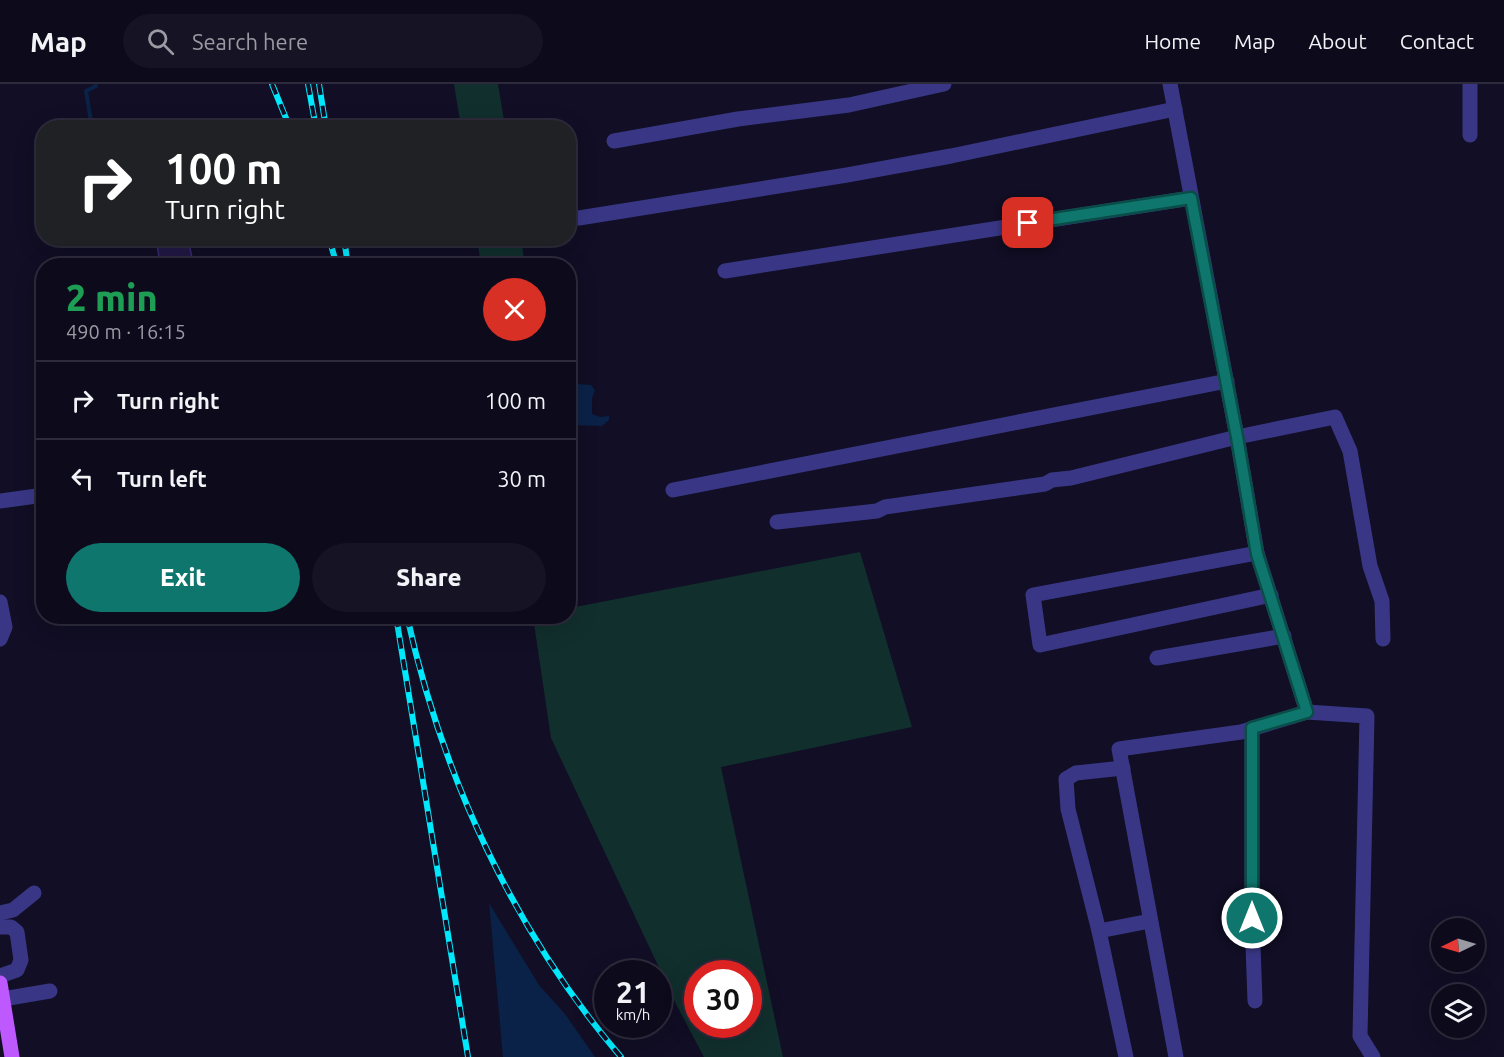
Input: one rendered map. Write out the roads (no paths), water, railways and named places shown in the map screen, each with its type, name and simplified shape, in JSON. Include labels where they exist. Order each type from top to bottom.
[{"type":"main road","points":[[0,983],[12,1057]]},
{"type":"street","points":[[614,141],[738,119],[849,105],[944,84]]},
{"type":"street","points":[[1170,84],[1237,437],[1250,555],[1264,597],[1284,636],[1307,712]]},
{"type":"street","points":[[1470,84],[1470,135]]},
{"type":"street","points":[[579,218],[859,173],[1175,109]]},
{"type":"street","points":[[725,271],[1191,198]]},
{"type":"street","points":[[673,490],[1227,381]]},
{"type":"street","points":[[777,522],[877,511],[885,507],[1045,484],[1052,480],[1071,478],[1237,437],[1335,417],[1350,451],[1370,566],[1382,601],[1383,639]]},
{"type":"street","points":[[0,501],[36,496]]},
{"type":"street","points":[[1250,555],[1033,595],[1040,645],[1264,597]]},
{"type":"street","points":[[0,602],[5,627],[0,639]]},
{"type":"street","points":[[1157,658],[1284,636]]},
{"type":"street","points":[[1176,1057],[1119,749],[1241,732],[1307,712],[1367,716],[1360,1036],[1373,1057]]},
{"type":"street","points":[[1252,728],[1252,918],[1255,1001]]},
{"type":"street","points":[[1123,768],[1076,773],[1066,779],[1068,809],[1099,932],[1126,1057]]},
{"type":"street","points":[[0,913],[13,910],[34,893]]},
{"type":"street","points":[[1099,932],[1150,921]]},
{"type":"street","points":[[0,927],[10,927],[17,932],[21,960],[17,970],[0,975]]},
{"type":"street","points":[[3,999],[50,992]]},
{"type":"water","points":[[578,384],[591,385],[595,390],[592,398],[592,414],[600,417],[609,416],[609,420],[602,426],[576,425],[576,387]]},
{"type":"water","points":[[489,903],[539,985],[565,1014],[595,1057],[503,1057]]},
{"type":"waterway","points":[[91,120],[86,91],[96,86],[95,84]]},
{"type":"railway","points":[[272,84],[287,120]]},
{"type":"railway","points":[[308,84],[315,120]]},
{"type":"railway","points":[[319,84],[325,120]]},
{"type":"railway","points":[[331,246],[335,258]]},
{"type":"railway","points":[[345,246],[347,258]]},
{"type":"railway","points":[[397,624],[468,1057]]},
{"type":"railway","points":[[409,624],[440,735],[487,850],[515,905],[547,958],[621,1057]]}]
